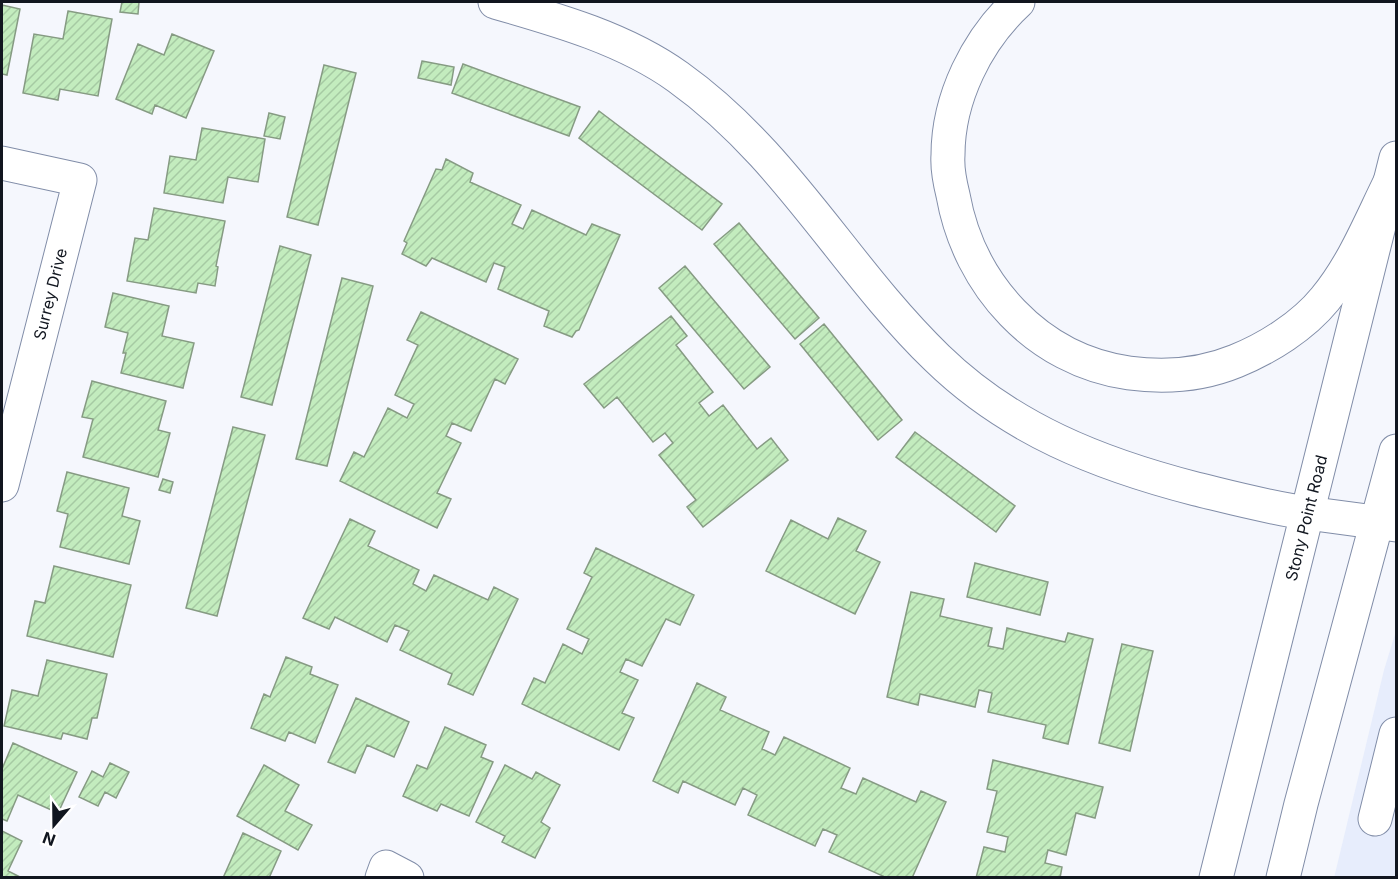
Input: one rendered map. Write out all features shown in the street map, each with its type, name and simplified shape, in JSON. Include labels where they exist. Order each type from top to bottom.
[{"type":"main road","points":[[495,2],[539,14],[617,43],[677,76],[708,100],[763,151],[868,281],[938,359],[1001,408],[1037,431],[1072,449],[1108,463],[1251,503],[1387,524]]},
{"type":"main road","points":[[1018,2],[987,37],[971,63],[959,94],[951,125],[947,155],[951,188],[961,230],[971,257],[990,288],[1017,318],[1046,341],[1077,359],[1114,371],[1159,376],[1187,375],[1210,370],[1250,355],[1303,321],[1324,300],[1344,272],[1394,169]]},
{"type":"main road","name":"Surrey Drive","points":[[2,163],[80,180],[2,484]]},
{"type":"main road","name":"Stony Point Road","points":[[1216,878],[1394,169]]},
{"type":"main road","points":[[1283,878],[1387,524],[1396,451]]},
{"type":"main road","points":[[1375,819],[1396,734]]},
{"type":"main road","points":[[382,878],[387,867],[407,878]]},
{"type":"shaded area","points":[[1396,631],[1396,877],[1334,878],[1384,670]]},
{"type":"building","points":[[122,2],[139,2],[138,14],[120,12]]},
{"type":"building","points":[[2,5],[20,9],[7,75],[2,74]]},
{"type":"building","points":[[68,11],[112,19],[98,96],[60,89],[58,100],[23,93],[34,34],[63,39]]},
{"type":"building","points":[[172,34],[214,51],[186,118],[155,105],[152,114],[116,99],[138,44],[164,55]]},
{"type":"building","points":[[422,61],[454,67],[451,85],[418,78]]},
{"type":"building","points":[[463,64],[580,107],[569,136],[452,93]]},
{"type":"building","points":[[324,65],[356,73],[318,225],[287,217]]},
{"type":"building","points":[[599,111],[722,204],[702,230],[579,138]]},
{"type":"building","points":[[269,113],[285,117],[280,139],[264,136]]},
{"type":"building","points":[[202,128],[265,139],[258,182],[228,177],[223,203],[164,193],[170,156],[196,160]]},
{"type":"building","points":[[446,159],[473,173],[470,182],[521,205],[512,224],[523,229],[532,210],[586,235],[592,224],[620,235],[579,330],[572,337],[544,326],[549,311],[498,289],[505,267],[494,263],[486,282],[432,258],[426,266],[402,254],[407,243],[404,241],[436,169],[442,170]]},
{"type":"building","points":[[154,208],[225,221],[216,266],[218,267],[215,286],[198,283],[196,293],[127,281],[135,238],[148,240]]},
{"type":"building","points":[[739,223],[819,318],[795,339],[714,244]]},
{"type":"building","points":[[280,246],[311,255],[272,405],[241,397]]},
{"type":"building","points":[[685,266],[770,367],[744,389],[659,288]]},
{"type":"building","points":[[342,278],[373,286],[327,466],[296,459]]},
{"type":"building","points":[[113,293],[169,306],[162,336],[194,343],[183,388],[121,373],[128,333],[105,327]]},
{"type":"building","points":[[421,312],[518,359],[505,384],[495,379],[471,431],[452,423],[446,436],[461,443],[437,493],[451,499],[437,528],[340,481],[354,452],[364,457],[388,408],[407,418],[414,404],[395,395],[418,345],[407,340]]},
{"type":"building","points":[[671,316],[687,336],[676,345],[713,392],[699,403],[709,416],[723,405],[757,449],[771,438],[788,460],[703,527],[687,507],[696,500],[659,455],[673,443],[665,433],[653,442],[617,397],[604,408],[584,384]]},
{"type":"building","points":[[824,324],[902,420],[878,440],[800,344]]},
{"type":"building","points":[[92,381],[166,401],[158,430],[170,433],[158,477],[83,457],[93,419],[82,417]]},
{"type":"building","points":[[233,427],[265,435],[217,616],[186,608]]},
{"type":"building","points":[[915,432],[1015,506],[996,532],[896,457]]},
{"type":"building","points":[[67,472],[129,488],[122,516],[140,521],[129,564],[60,547],[68,514],[57,511]]},
{"type":"building","points":[[163,479],[173,482],[170,493],[159,490]]},
{"type":"building","points":[[838,518],[866,531],[856,551],[880,562],[855,614],[766,571],[791,520],[828,539]]},
{"type":"building","points":[[350,519],[375,531],[368,546],[419,570],[413,584],[426,591],[434,575],[488,600],[494,587],[518,599],[473,695],[448,684],[452,674],[400,650],[409,631],[395,625],[387,642],[335,617],[329,629],[303,618]]},
{"type":"building","points":[[596,548],[694,595],[680,625],[666,619],[642,666],[626,659],[620,672],[638,680],[622,713],[634,718],[619,750],[522,704],[534,678],[545,683],[563,644],[582,654],[589,639],[567,629],[592,577],[584,573]]},
{"type":"building","points":[[975,563],[1048,582],[1040,615],[967,597]]},
{"type":"building","points":[[54,566],[131,585],[113,657],[27,636],[35,601],[45,603]]},
{"type":"building","points":[[911,592],[944,599],[940,616],[992,628],[988,646],[1003,649],[1007,628],[1065,642],[1068,633],[1093,639],[1068,744],[1043,738],[1046,725],[988,712],[992,693],[979,690],[975,707],[920,694],[918,705],[887,697]]},
{"type":"building","points":[[1122,644],[1153,651],[1130,751],[1099,743]]},
{"type":"building","points":[[286,657],[312,667],[310,674],[338,685],[315,743],[289,732],[285,741],[251,728],[264,694],[270,697]]},
{"type":"building","points":[[47,660],[107,674],[97,718],[92,718],[87,739],[63,733],[61,739],[4,726],[12,690],[38,696]]},
{"type":"building","points":[[697,683],[726,697],[720,710],[769,732],[762,749],[775,755],[784,737],[850,768],[841,788],[856,794],[863,778],[916,802],[921,791],[946,802],[912,878],[882,878],[883,876],[829,852],[837,835],[823,829],[815,846],[748,815],[757,795],[743,788],[735,805],[683,781],[678,793],[653,781]]},
{"type":"building","points":[[356,698],[409,722],[394,757],[367,745],[355,773],[328,762]]},
{"type":"building","points":[[445,727],[486,745],[481,757],[493,762],[469,816],[441,804],[437,811],[403,796],[417,765],[427,769]]},
{"type":"building","points":[[13,743],[77,772],[58,813],[18,795],[7,821],[2,819],[2,769]]},
{"type":"building","points":[[993,760],[1103,787],[1095,818],[1076,813],[1066,855],[1048,850],[1045,863],[1062,867],[1060,878],[976,878],[984,847],[1005,852],[1008,837],[987,832],[997,791],[987,789]]},
{"type":"building","points":[[110,763],[129,772],[116,798],[105,792],[98,806],[79,797],[92,771],[103,777]]},
{"type":"building","points":[[264,765],[299,785],[285,811],[312,825],[298,850],[237,816]]},
{"type":"building","points":[[505,765],[532,779],[536,772],[560,785],[541,822],[550,828],[535,858],[502,842],[505,836],[476,822]]},
{"type":"building","points":[[2,831],[22,841],[8,871],[22,878],[2,878]]},
{"type":"building","points":[[243,833],[281,851],[269,878],[223,878]]}]
